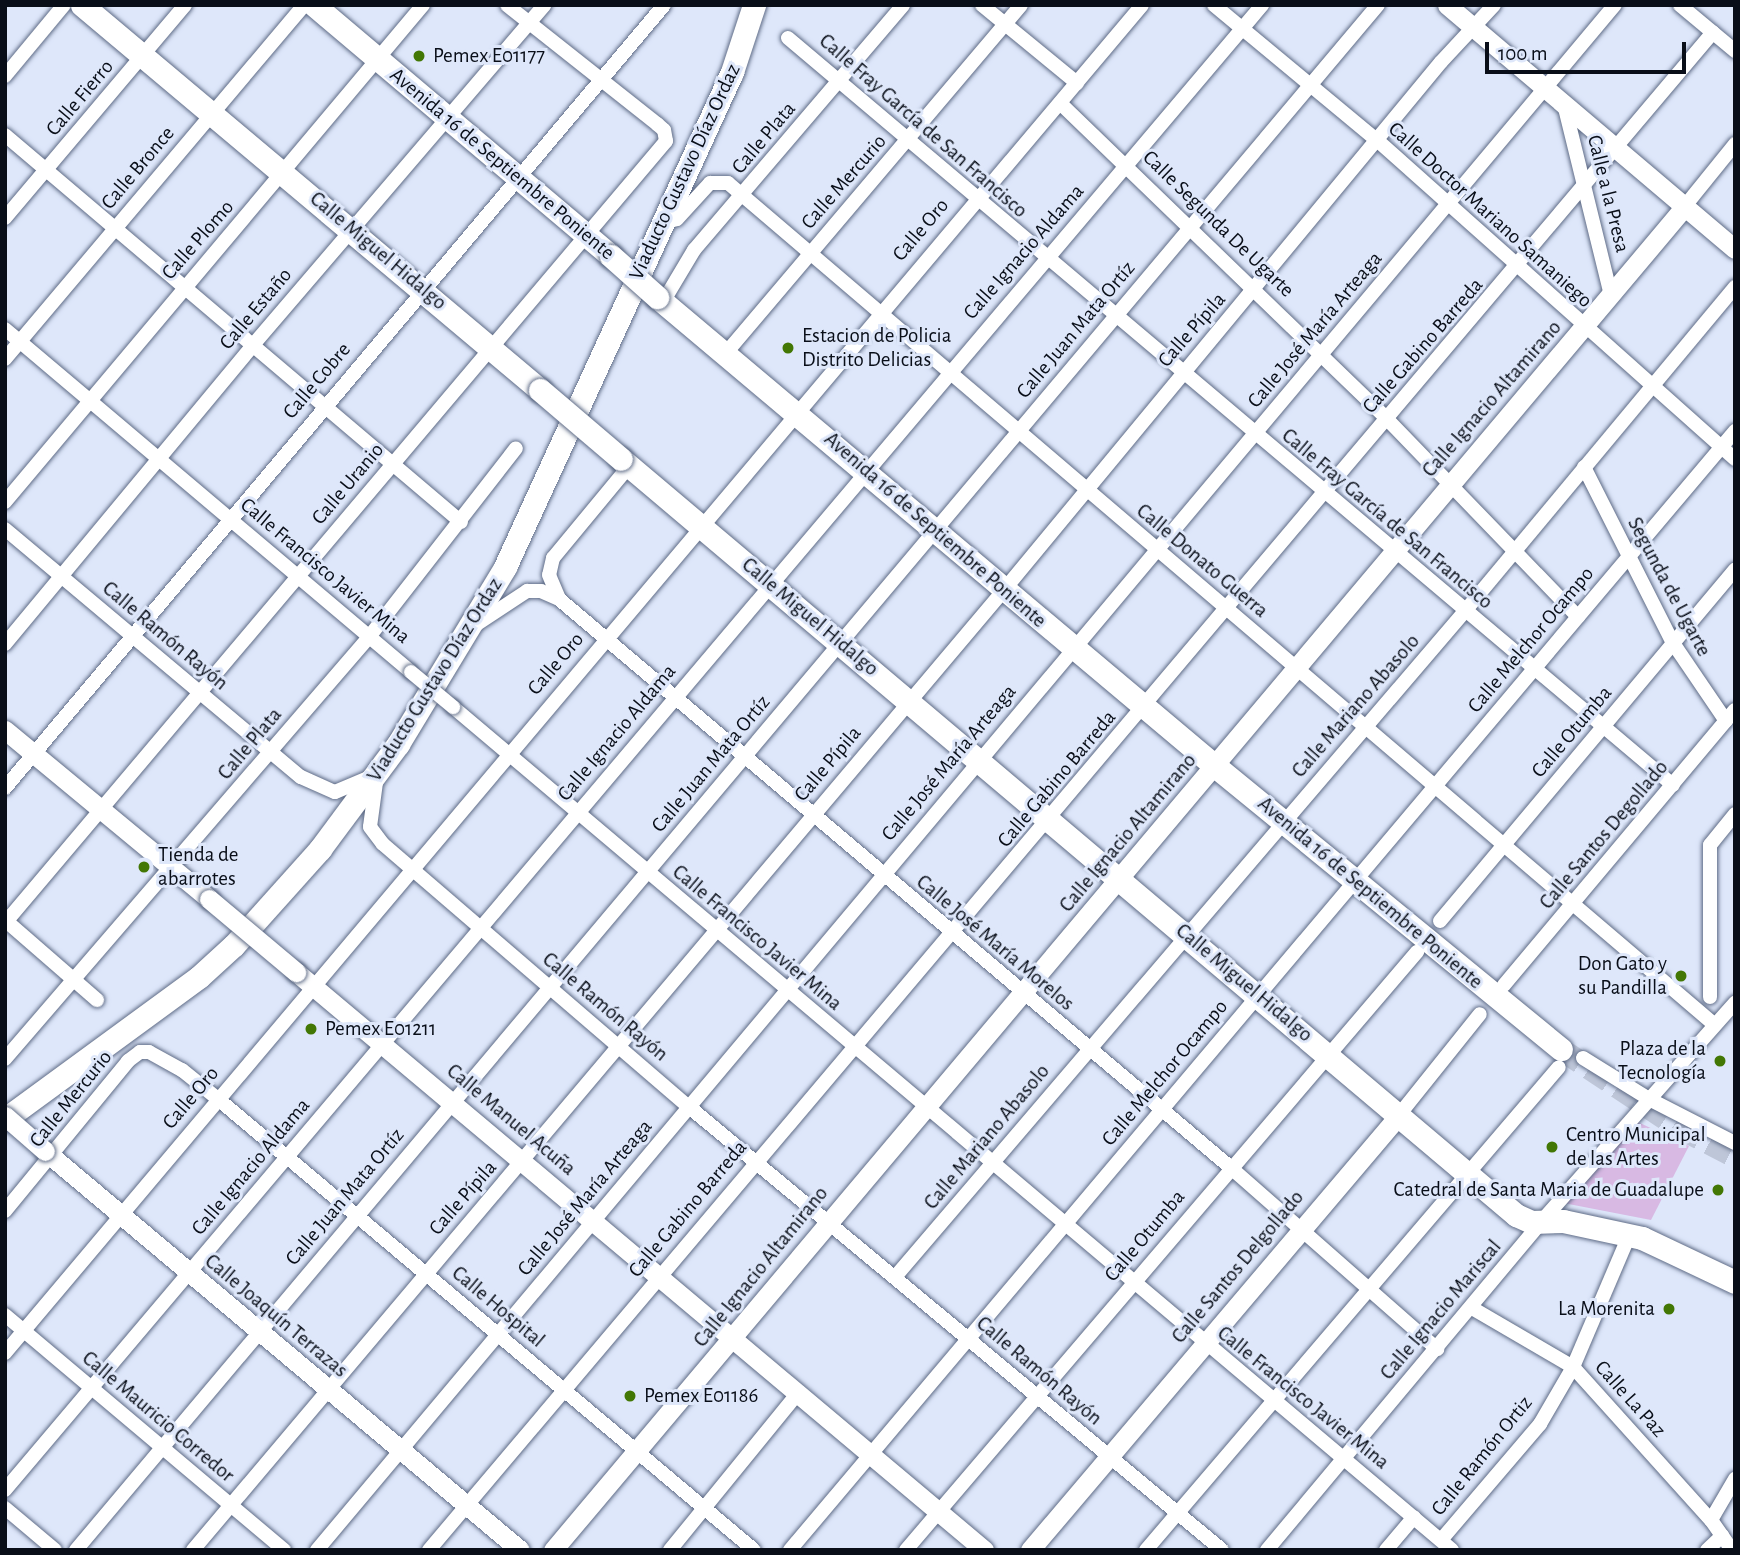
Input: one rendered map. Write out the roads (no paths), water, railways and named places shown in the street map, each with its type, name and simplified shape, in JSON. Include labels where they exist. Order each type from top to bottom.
[{"type":"main road","name":"Calle Miguel Hidalgo","points":[[82,5],[491,346],[1516,1215],[1541,1222],[1563,1221],[1642,1238],[1735,1282]]},
{"type":"main road","name":"Avenida 16 de Septiembre Poniente","points":[[314,5],[519,176],[660,300],[797,412],[1004,590],[1355,882],[1560,1058]]},
{"type":"main road","name":"Viaducto Gustavo Díaz Ordaz","points":[[5,1118],[188,986],[234,945],[311,859],[378,774],[473,627],[505,567],[732,72],[754,5]]},
{"type":"street","points":[[5,76],[64,5]]},
{"type":"street","name":"Calle Fierro","points":[[5,218],[186,5]]},
{"type":"street","name":"Calle Bronce","points":[[5,359],[304,5]]},
{"type":"street","name":"Calle Plomo","points":[[5,502],[284,173],[422,5]]},
{"type":"street","points":[[507,5],[600,83]]},
{"type":"street","name":"Calle Estaño","points":[[5,644],[158,457],[544,5]]},
{"type":"street","name":"Calle Cobre","points":[[5,788],[324,405],[664,5]]},
{"type":"street","name":"Calle Plata","points":[[660,300],[684,263],[903,5]]},
{"type":"street","points":[[982,5],[1077,83]]},
{"type":"street","name":"Calle Mercurio","points":[[726,353],[1021,5]]},
{"type":"street","name":"Calle Oro","points":[[5,1353],[410,868],[1142,5]]},
{"type":"street","name":"Calle Doctor Mariano Samaniego","points":[[1214,5],[1378,141],[1584,328],[1735,459]]},
{"type":"street","name":"Calle Ignacio Aldama","points":[[5,1490],[1262,5]]},
{"type":"street","name":"Calle Juan Mata Ortíz","points":[[76,1550],[160,1447],[1378,5]]},
{"type":"street","points":[[1447,5],[1735,248]]},
{"type":"street","name":"Calle Pípila","points":[[193,1550],[1004,590],[1472,27],[1494,5]]},
{"type":"street","name":"Calle José María Arteaga","points":[[317,1550],[1615,5]]},
{"type":"street","points":[[1680,5],[1735,51]]},
{"type":"street","name":"Calle Gabino Barreda","points":[[429,1550],[562,1389],[1145,708],[1324,492],[1519,267],[1584,184],[1713,32]]},
{"type":"street","name":"Calle Fray García de San Francisco","points":[[788,38],[1114,317],[1393,549],[1602,730],[1673,785]]},
{"type":"street","name":"Calle Uranio","points":[[6,922],[667,136],[657,124],[600,83]]},
{"type":"street","name":"Calle Segunda De Ugarte","points":[[1060,103],[1128,165],[1387,419],[1578,617]]},
{"type":"street","name":"Calle a la Presa","points":[[1564,104],[1611,295]]},
{"type":"street","points":[[5,135],[461,522]]},
{"type":"street","name":"Calle Ignacio Altamirano","points":[[553,1550],[734,1337],[827,1221],[1215,766],[1393,549],[1584,328],[1735,144]]},
{"type":"street","name":"Calle Donato Guerra","points":[[661,223],[677,219],[715,181],[728,183],[1019,430],[1225,610],[1435,784],[1715,1025]]},
{"type":"street","name":"Calle Mariano Abasolo","points":[[895,1277],[1465,611],[1735,287]]},
{"type":"street","name":"Calle Francisco Javier Mina","points":[[5,329],[1203,1343],[1446,1545]]},
{"type":"street","name":"Calle Melchor Ocampo","points":[[790,1550],[1735,431]]},
{"type":"street","name":"Calle Plata","points":[[5,1059],[75,982],[369,637],[516,448]]},
{"type":"street","points":[[559,599],[549,575],[553,558],[626,462]]},
{"type":"street","name":"Segunda de Ugarte","points":[[1584,467],[1627,558],[1673,643],[1732,723]]},
{"type":"street","name":"Calle Ramón Rayón","points":[[5,528],[270,753],[327,791],[342,792],[378,774]]},
{"type":"street","name":"Calle Otumba","points":[[1440,921],[1735,570]]},
{"type":"street","points":[[473,627],[527,591],[541,591],[559,599]]},
{"type":"street","name":"Calle José María Morelos","points":[[559,599],[1230,1167],[1437,1349]]},
{"type":"street","name":"Calle Santos Degollado","points":[[1504,985],[1673,785],[1732,723]]},
{"type":"street","name":"Calle Manuel Acuña","points":[[5,730],[383,1042],[985,1550]]},
{"type":"street","name":"Calle Ramón Rayón","points":[[378,774],[370,827],[410,868],[688,1106],[1222,1550]]},
{"type":"street","points":[[1710,997],[1710,845],[1735,814]]},
{"type":"street","points":[[6,922],[97,1000]]},
{"type":"street","name":"Calle Otumba","points":[[906,1550],[1326,1052],[1417,952]]},
{"type":"street","points":[[1715,1025],[1735,1003]]},
{"type":"street","name":"Calle Santos Delgollado","points":[[1030,1550],[1399,1115],[1480,1014]]},
{"type":"street","name":"Calle Ignacio Mariscal","points":[[1267,1550],[1472,1308],[1541,1222],[1715,1025]]},
{"type":"street","name":"Calle Mercurio","points":[[5,1211],[48,1154],[135,1055],[149,1052],[182,1070]]},
{"type":"street","points":[[1146,1550],[1273,1399],[1470,1176],[1560,1058]]},
{"type":"street","points":[[1583,1058],[1649,1099],[1735,1143]]},
{"type":"street","name":"Calle Hospital","points":[[182,1070],[754,1550]]},
{"type":"street","name":"Calle Joaquín Terrazas","points":[[5,1118],[118,1216],[260,1331],[520,1550]]},
{"type":"street","name":"Calle Ramón Ortiz","points":[[1446,1545],[1540,1424],[1573,1367],[1625,1245]]},
{"type":"street","name":"Calle La Paz","points":[[1472,1308],[1573,1367],[1711,1520],[1732,1550]]},
{"type":"street","name":"Calle Mauricio Corredor","points":[[5,1315],[284,1550]]},
{"type":"street","points":[[670,1550],[799,1392]]},
{"type":"street","points":[[1711,1520],[1735,1479]]},
{"type":"street","points":[[5,1508],[55,1550]]},
{"type":"street","name":"Calle Ramón Ortiz","points":[[1386,1550],[1414,1517]]},
{"type":"street","points":[[1707,1550],[1722,1536]]},
{"type":"tunnel","points":[[1561,1049],[1679,1127],[1735,1156]]},
{"type":"place","name":"Pemex E01177","points":[[419,56]]},
{"type":"place","name":"Estacion de Policia Distrito Delicias","points":[[788,348]]},
{"type":"place","name":"Tienda de abarrotes","points":[[144,867]]},
{"type":"place","name":"Don Gato y su Pandilla","points":[[1681,976]]},
{"type":"place","name":"Pemex E01211","points":[[311,1029]]},
{"type":"place","name":"Plaza de la Tecnología","points":[[1720,1061]]},
{"type":"place","name":"Centro Municipal de las Artes","points":[[1552,1147]]},
{"type":"place","name":"Catedral de Santa Maria de Guadalupe","points":[[1718,1190]]},
{"type":"place","name":"La Morenita","points":[[1669,1309]]},
{"type":"place","name":"Pemex E01186","points":[[630,1396]]}]
